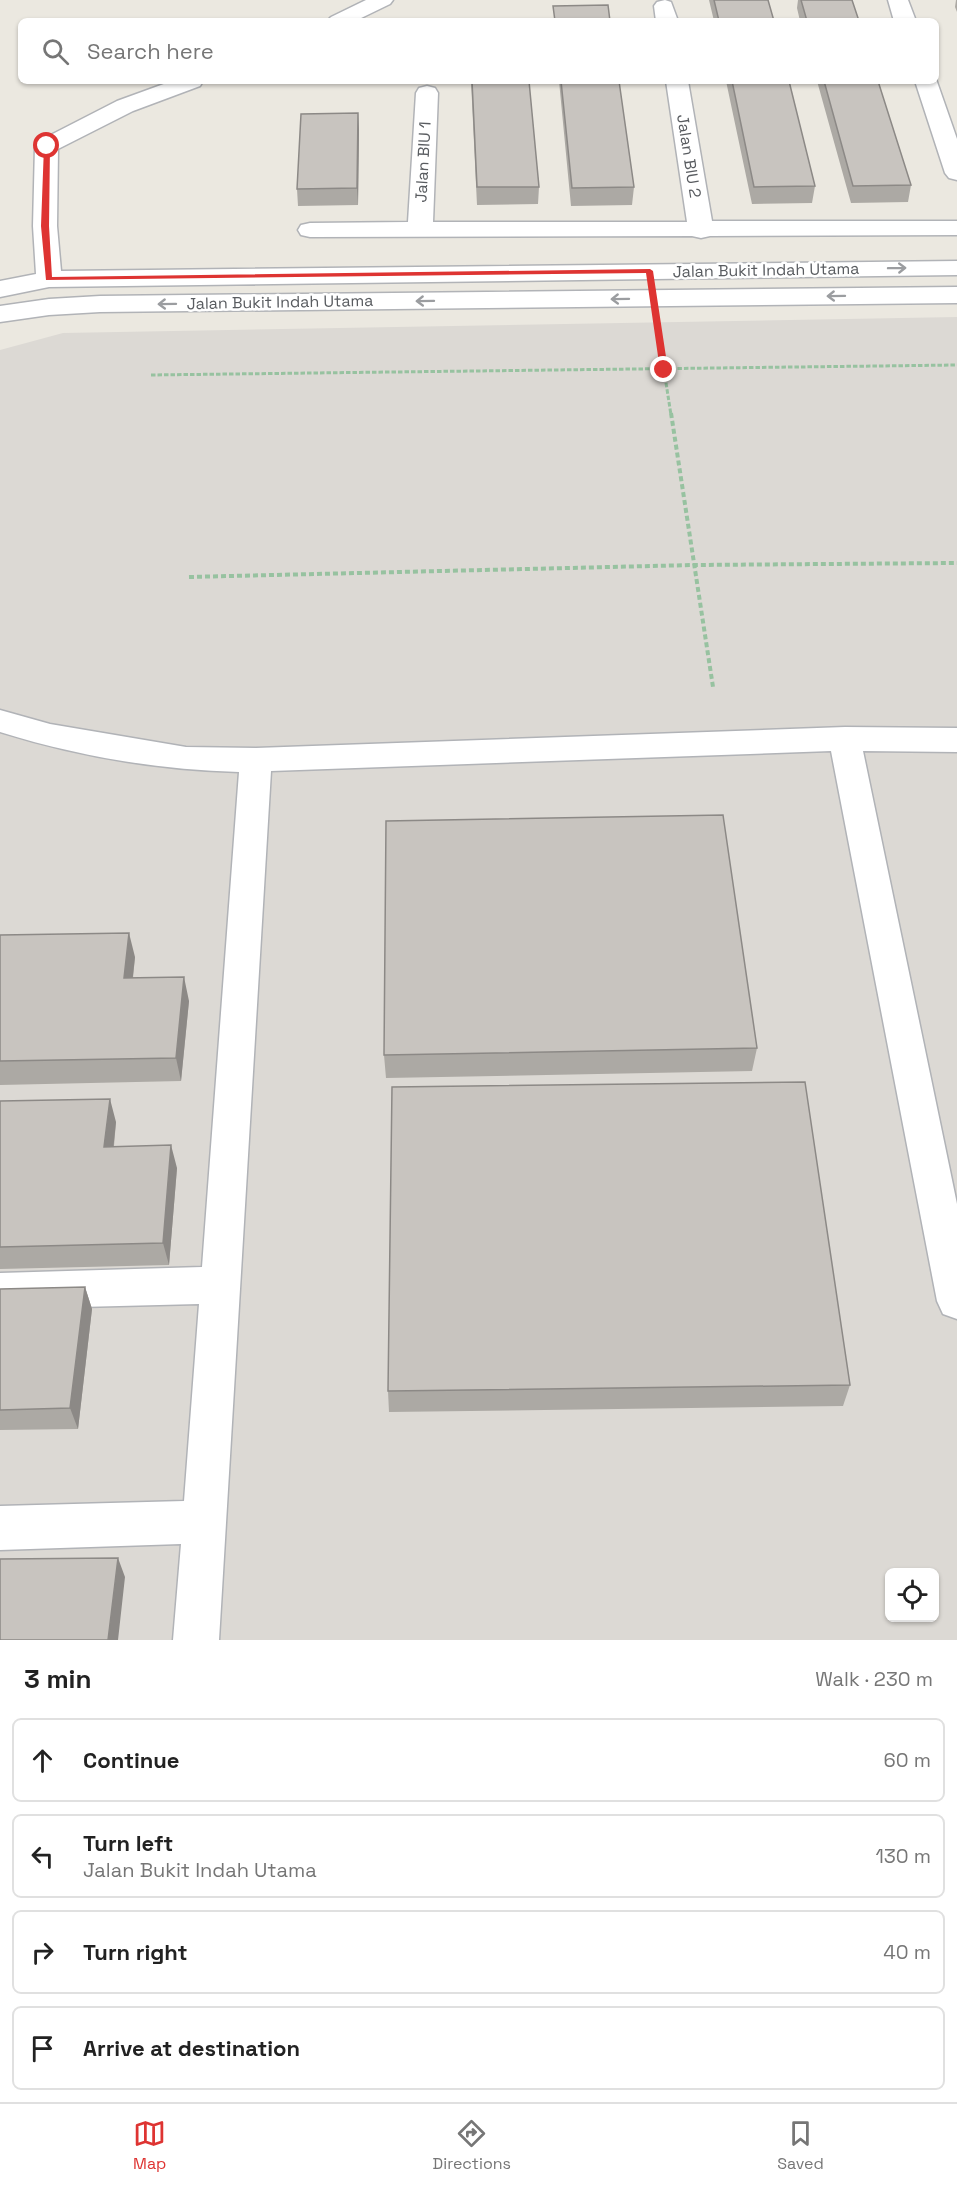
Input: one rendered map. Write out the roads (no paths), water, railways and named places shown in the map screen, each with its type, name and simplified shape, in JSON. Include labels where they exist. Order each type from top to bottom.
[{"type":"street","points":[[344,18],[383,0]]},
{"type":"street","points":[[898,0],[904,18]]},
{"type":"street","points":[[49,279],[45,226],[47,146],[124,106],[184,84]]},
{"type":"street","name":"Jalan BIU 2","points":[[678,84],[702,231]]},
{"type":"street","points":[[927,84],[957,173]]},
{"type":"street","name":"Jalan BIU 1","points":[[420,231],[427,93]]},
{"type":"street","points":[[310,230],[702,231],[957,228]]},
{"type":"street","name":"Jalan Bukit Indah Utama","points":[[0,289],[49,279],[957,267]]},
{"type":"street","name":"Jalan Bukit Indah Utama","points":[[0,314],[49,307],[100,304],[957,295]]},
{"type":"street","points":[[0,721],[50,736],[186,759],[256,760],[845,739],[957,740]]},
{"type":"street","points":[[845,739],[957,1301]]},
{"type":"street","points":[[196,1640],[256,760]]},
{"type":"street","points":[[0,1291],[219,1285]]},
{"type":"street","points":[[0,1528],[204,1522]]}]
